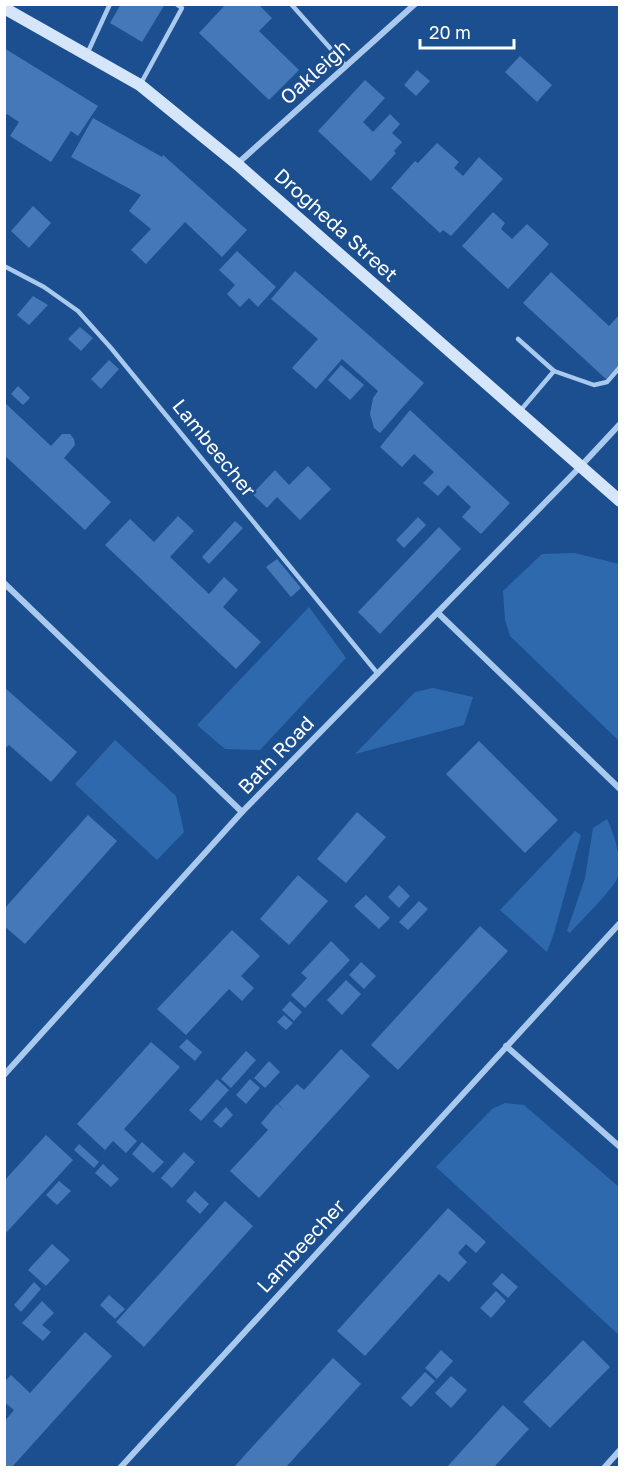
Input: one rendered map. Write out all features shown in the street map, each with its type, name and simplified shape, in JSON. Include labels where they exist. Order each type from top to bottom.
[{"type":"main road","name":"Drogheda Street","points":[[4,8],[141,85],[237,164],[620,501]]},
{"type":"street","name":"Oakleigh","points":[[237,164],[415,4]]},
{"type":"street","name":"Bath Road","points":[[4,1075],[242,812],[620,424]]},
{"type":"street","points":[[4,583],[242,812]]},
{"type":"street","points":[[438,613],[620,789]]},
{"type":"street","name":"Lambeecher","points":[[120,1467],[620,923]]},
{"type":"street","points":[[506,1046],[620,1147]]},
{"type":"street","points":[[604,1467],[620,1450]]},
{"type":"lane","points":[[87,54],[110,4]]},
{"type":"lane","points":[[141,85],[184,6],[176,4]]},
{"type":"lane","points":[[291,4],[345,66]]},
{"type":"lane","name":"Lambeecher","points":[[4,266],[44,287],[78,311],[111,348],[378,674]]},
{"type":"lane","points":[[518,339],[554,371],[594,385],[607,382],[620,367]]},
{"type":"lane","points":[[518,413],[554,371]]},
{"type":"shaded area","points":[[575,553],[619,564],[619,741],[510,636],[505,620],[503,591],[542,554]]},
{"type":"shaded area","points":[[309,607],[346,658],[260,750],[225,749],[197,725]]},
{"type":"shaded area","points":[[433,688],[473,697],[464,725],[355,754],[415,692]]},
{"type":"shaded area","points":[[115,740],[176,796],[184,832],[157,860],[75,784]]},
{"type":"shaded area","points":[[607,819],[619,857],[619,873],[613,886],[570,933],[567,931],[585,878],[593,828]]},
{"type":"shaded area","points":[[575,831],[581,835],[547,952],[500,910]]},
{"type":"shaded area","points":[[505,1103],[524,1105],[619,1187],[619,1335],[436,1167],[492,1109]]},
{"type":"building","points":[[121,4],[165,4],[142,42],[110,23]]},
{"type":"building","points":[[226,4],[258,4],[272,18],[259,31],[299,70],[269,100],[199,33]]},
{"type":"building","points":[[4,48],[98,106],[78,136],[71,131],[51,162],[10,136],[19,122],[7,114],[4,118]]},
{"type":"building","points":[[520,56],[552,85],[537,102],[505,72]]},
{"type":"building","points":[[417,70],[430,81],[416,96],[404,85]]},
{"type":"building","points":[[365,80],[385,98],[363,122],[373,132],[390,114],[400,124],[392,133],[402,142],[394,151],[396,153],[371,181],[318,131]]},
{"type":"building","points":[[93,118],[162,157],[163,155],[247,230],[222,257],[185,222],[146,264],[131,250],[151,229],[129,211],[141,195],[71,157]]},
{"type":"building","points":[[437,143],[459,162],[454,168],[463,176],[479,157],[503,179],[451,236],[443,230],[440,233],[391,188],[415,161],[418,163]]},
{"type":"building","points":[[33,206],[51,223],[29,248],[11,231]]},
{"type":"building","points":[[493,212],[505,223],[501,229],[512,239],[527,224],[549,244],[508,289],[462,246]]},
{"type":"building","points":[[237,251],[276,287],[258,307],[249,298],[240,307],[227,294],[235,285],[219,270]]},
{"type":"building","points":[[295,271],[424,383],[380,433],[374,428],[370,414],[373,398],[378,391],[342,359],[316,389],[292,368],[318,339],[271,299]]},
{"type":"building","points":[[551,272],[609,326],[620,314],[620,364],[606,379],[523,303]]},
{"type":"building","points":[[33,296],[48,305],[29,325],[17,315]]},
{"type":"building","points":[[80,327],[93,338],[81,351],[68,339]]},
{"type":"building","points":[[109,360],[119,369],[101,389],[91,379]]},
{"type":"building","points":[[341,365],[364,385],[350,400],[328,380]]},
{"type":"building","points":[[18,386],[30,398],[23,405],[11,394]]},
{"type":"building","points":[[4,402],[51,446],[62,434],[70,434],[74,439],[75,445],[64,458],[111,502],[85,530],[4,455]]},
{"type":"building","points":[[410,410],[510,503],[481,534],[462,517],[471,507],[448,485],[438,496],[423,483],[434,472],[414,454],[402,467],[380,447]]},
{"type":"building","points":[[308,466],[331,489],[300,520],[277,497],[267,508],[252,494],[275,470],[289,485]]},
{"type":"building","points":[[178,516],[194,531],[170,557],[209,594],[224,577],[238,590],[223,607],[261,642],[236,669],[105,545],[130,519],[154,542]]},
{"type":"building","points":[[418,517],[426,525],[404,548],[396,540]]},
{"type":"building","points":[[235,521],[243,528],[209,564],[202,557]]},
{"type":"building","points":[[439,527],[461,549],[380,634],[358,612]]},
{"type":"building","points":[[277,559],[301,588],[291,597],[266,567]]},
{"type":"building","points":[[4,687],[77,752],[51,782],[9,745],[4,749]]},
{"type":"building","points":[[479,741],[558,820],[525,853],[446,774]]},
{"type":"building","points":[[357,812],[386,837],[346,883],[317,859]]},
{"type":"building","points":[[88,815],[117,841],[25,944],[4,926],[4,909]]},
{"type":"building","points":[[298,875],[328,901],[289,945],[260,919]]},
{"type":"building","points":[[399,885],[410,896],[399,908],[388,897]]},
{"type":"building","points":[[366,895],[390,918],[379,929],[354,906]]},
{"type":"building","points":[[419,901],[428,909],[408,930],[399,922]]},
{"type":"building","points":[[480,926],[508,951],[398,1070],[371,1045]]},
{"type":"building","points":[[232,930],[260,956],[241,976],[254,988],[242,1001],[229,989],[186,1035],[157,1009]]},
{"type":"building","points":[[331,941],[350,960],[305,1008],[291,995],[307,978],[301,973]]},
{"type":"building","points":[[361,962],[376,976],[364,989],[349,975]]},
{"type":"building","points":[[346,980],[361,994],[342,1015],[327,1000]]},
{"type":"building","points":[[290,1001],[302,1012],[294,1021],[282,1010]]},
{"type":"building","points":[[284,1015],[293,1023],[286,1030],[277,1022]]},
{"type":"building","points":[[187,1039],[202,1052],[195,1061],[179,1047]]},
{"type":"building","points":[[151,1042],[180,1067],[124,1129],[137,1141],[126,1153],[113,1141],[105,1150],[77,1124]]},
{"type":"building","points":[[341,1049],[370,1076],[259,1198],[230,1171],[268,1130],[261,1123],[277,1104],[285,1111],[278,1104],[297,1084],[304,1090]]},
{"type":"building","points":[[246,1051],[256,1060],[231,1088],[221,1079]]},
{"type":"building","points":[[269,1061],[280,1072],[265,1088],[254,1078]]},
{"type":"building","points":[[217,1079],[229,1090],[201,1121],[189,1110]]},
{"type":"building","points":[[250,1079],[260,1088],[246,1104],[236,1095]]},
{"type":"building","points":[[226,1107],[233,1115],[221,1128],[213,1121]]},
{"type":"building","points":[[46,1135],[73,1160],[4,1235],[4,1181]]},
{"type":"building","points":[[142,1142],[164,1162],[153,1173],[132,1154]]},
{"type":"building","points":[[79,1144],[99,1162],[94,1168],[74,1150]]},
{"type":"building","points":[[184,1152],[195,1162],[172,1188],[161,1178]]},
{"type":"building","points":[[103,1164],[119,1179],[111,1187],[95,1173]]},
{"type":"building","points":[[59,1181],[71,1191],[57,1205],[46,1195]]},
{"type":"building","points":[[195,1191],[209,1204],[200,1214],[186,1201]]},
{"type":"building","points":[[225,1201],[253,1226],[144,1347],[116,1322]]},
{"type":"building","points":[[448,1208],[486,1242],[476,1253],[466,1244],[458,1253],[467,1262],[449,1282],[439,1274],[365,1356],[337,1331]]},
{"type":"building","points":[[52,1244],[70,1260],[46,1286],[28,1270]]},
{"type":"building","points":[[502,1273],[518,1287],[508,1298],[492,1284]]},
{"type":"building","points":[[34,1282],[41,1289],[21,1312],[14,1305]]},
{"type":"building","points":[[496,1291],[506,1301],[491,1318],[480,1308]]},
{"type":"building","points":[[109,1295],[125,1309],[115,1319],[100,1305]]},
{"type":"building","points":[[42,1301],[54,1313],[42,1325],[51,1332],[43,1341],[22,1323]]},
{"type":"building","points":[[85,1332],[112,1356],[12,1467],[4,1467],[4,1422],[14,1410],[4,1402],[4,1382],[11,1375],[30,1393]]},
{"type":"building","points":[[583,1340],[610,1367],[550,1428],[523,1402]]},
{"type":"building","points":[[441,1350],[453,1361],[437,1379],[425,1368]]},
{"type":"building","points":[[333,1358],[361,1384],[287,1466],[234,1467]]},
{"type":"building","points":[[425,1372],[435,1381],[411,1407],[401,1398]]},
{"type":"building","points":[[451,1376],[467,1390],[451,1408],[435,1393]]},
{"type":"building","points":[[503,1405],[529,1429],[494,1467],[447,1467]]}]
